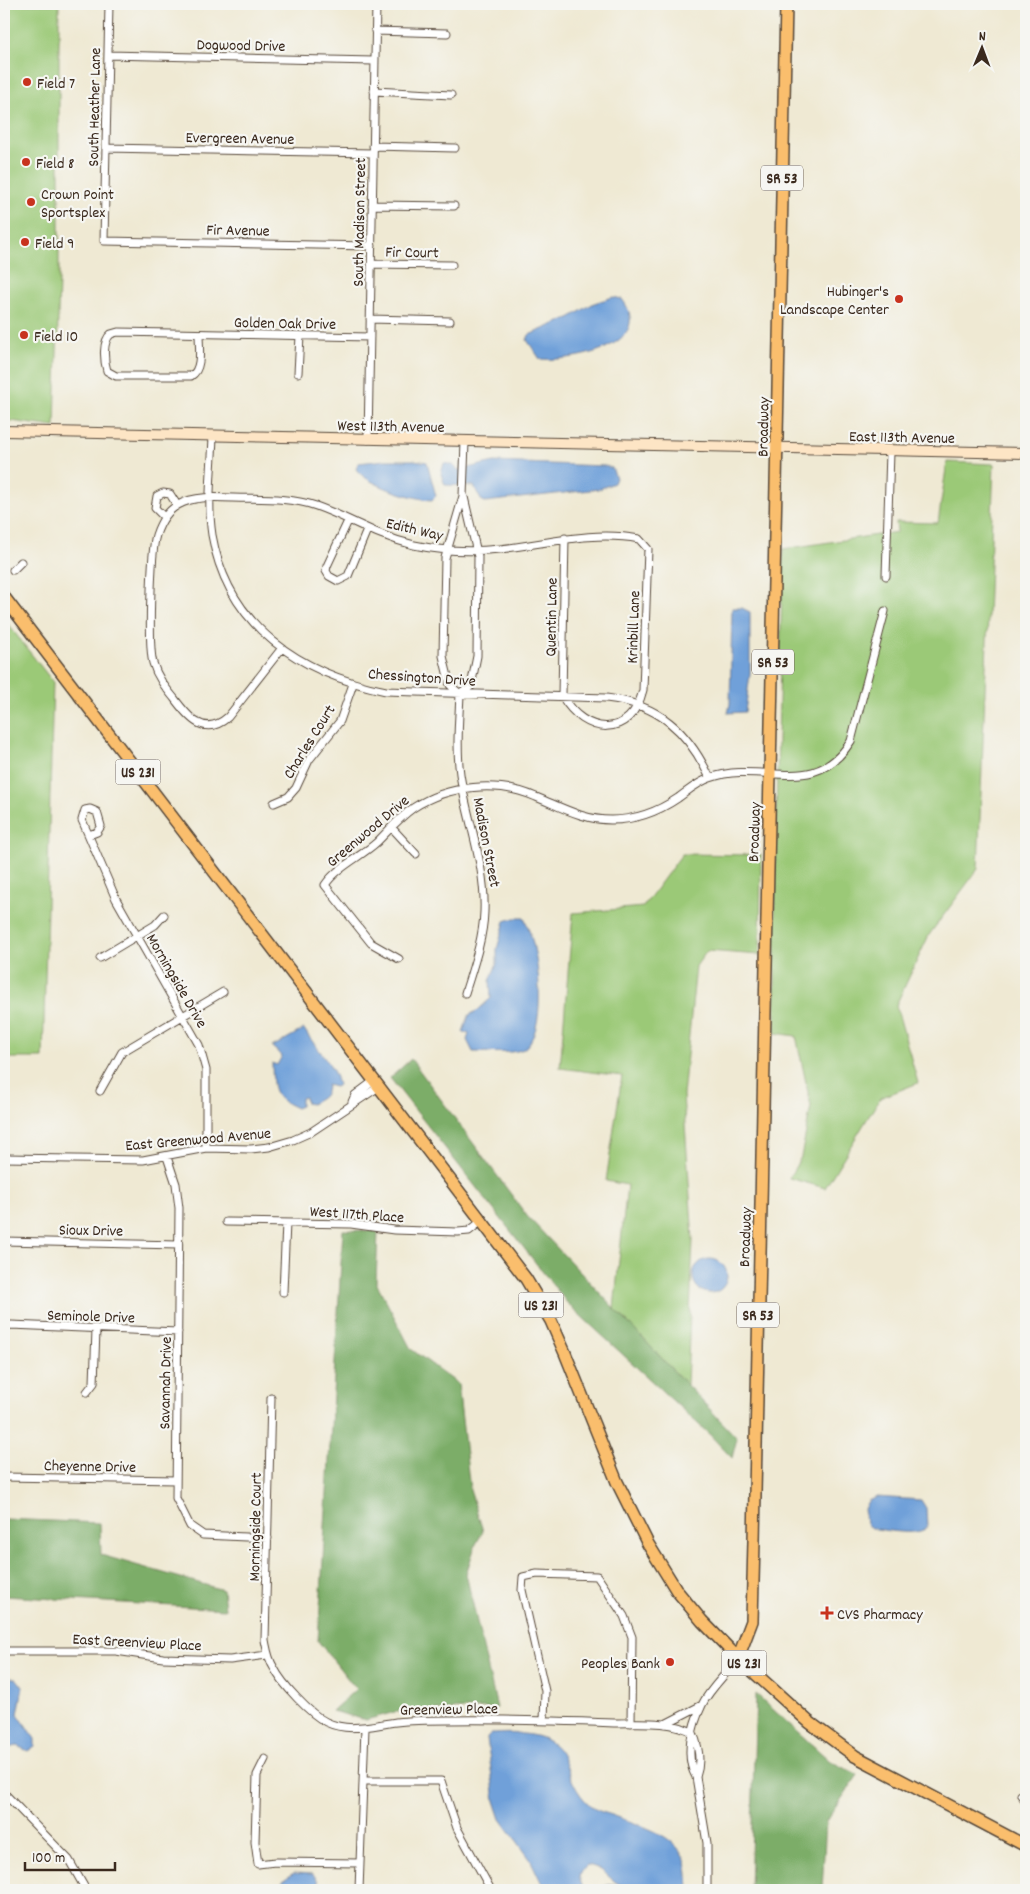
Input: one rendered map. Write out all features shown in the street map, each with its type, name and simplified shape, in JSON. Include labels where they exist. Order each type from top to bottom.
[{"type":"main road","name":"Broadway","points":[[738,1658],[748,1634],[752,1612],[786,4]]},
{"type":"main road","name":"US 231","points":[[4,597],[483,1220],[526,1279],[550,1321],[617,1482],[659,1564],[689,1606],[738,1658],[808,1722],[856,1756],[1026,1846]]},
{"type":"street","name":"South Heather Lane","points":[[104,241],[109,4]]},
{"type":"street","name":"South Madison Street","points":[[368,440],[376,4]]},
{"type":"street","points":[[375,31],[448,33]]},
{"type":"street","name":"Dogwood Drive","points":[[108,55],[374,61]]},
{"type":"street","points":[[374,91],[451,95]]},
{"type":"street","name":"Evergreen Avenue","points":[[106,148],[373,150],[454,148]]},
{"type":"street","points":[[372,205],[454,206]]},
{"type":"street","name":"Fir Avenue","points":[[104,241],[372,246]]},
{"type":"street","name":"Fir Court","points":[[371,264],[452,265]]},
{"type":"street","points":[[370,319],[450,321]]},
{"type":"street","name":"Golden Oak Drive","points":[[199,334],[198,366],[195,374],[191,376],[116,376],[108,371],[105,363],[106,342],[111,334],[199,334],[370,337]]},
{"type":"street","points":[[298,373],[300,336]]},
{"type":"street","name":"West 113th Avenue","points":[[4,431],[778,448]]},
{"type":"street","name":"Chessington Drive","points":[[213,436],[212,534],[228,585],[249,618],[282,648],[315,669],[353,684],[386,691],[562,696],[616,699],[638,705],[666,719],[678,729],[699,755],[710,778]]},
{"type":"street","points":[[463,492],[476,550],[477,656],[471,686],[460,694],[450,685],[443,656],[447,550],[463,492],[465,442]]},
{"type":"street","name":"East 113th Avenue","points":[[778,448],[890,452],[1026,453]]},
{"type":"street","points":[[886,576],[890,452]]},
{"type":"street","points":[[164,517],[155,508],[157,496],[163,493],[170,494],[177,505]]},
{"type":"street","name":"Edith Way","points":[[282,648],[223,721],[208,725],[199,724],[188,716],[160,680],[151,654],[153,547],[164,517],[177,505],[211,497],[299,501],[329,511],[367,530],[414,545],[447,550],[476,550],[565,538],[634,538],[642,542],[648,549]]},
{"type":"street","points":[[348,521],[327,566],[328,576],[333,580],[338,581],[348,576],[367,530]]},
{"type":"street","name":"Quentin Lane","points":[[562,696],[565,538]]},
{"type":"street","name":"Krinbill Lane","points":[[638,705],[643,690],[648,549]]},
{"type":"street","points":[[12,570],[21,562]]},
{"type":"street","name":"Greenwood Drive","points":[[399,959],[371,944],[325,885],[420,804],[437,796],[464,789],[489,786],[519,790],[586,817],[613,820],[642,816],[655,811],[696,784],[710,778],[734,773],[813,773],[827,768],[842,754],[851,741],[885,611]]},
{"type":"street","name":"Charles Court","points":[[274,803],[288,797],[296,788],[309,760],[340,721],[353,684]]},
{"type":"street","name":"Madison Street","points":[[460,694],[457,741],[484,896],[482,932],[465,994]]},
{"type":"street","points":[[562,696],[569,708],[579,718],[588,724],[601,727],[619,724],[631,716],[638,705]]},
{"type":"street","points":[[392,828],[416,854]]},
{"type":"street","name":"Morningside Drive","points":[[89,835],[116,899],[199,1045],[206,1070],[206,1148]]},
{"type":"street","points":[[100,958],[155,925],[164,915]]},
{"type":"street","points":[[100,1091],[122,1052],[183,1014],[223,992]]},
{"type":"street","name":"East Greenwood Avenue","points":[[4,1158],[143,1160],[167,1157],[206,1148],[251,1149],[285,1143],[320,1126],[377,1083]]},
{"type":"street","name":"Savannah Drive","points":[[167,1157],[176,1184],[178,1245],[176,1498],[190,1526],[203,1535],[268,1538]]},
{"type":"street","name":"West 117th Place","points":[[226,1222],[351,1224],[394,1230],[458,1232],[469,1230],[483,1220]]},
{"type":"street","points":[[283,1292],[286,1223]]},
{"type":"street","name":"Sioux Drive","points":[[4,1241],[178,1245]]},
{"type":"street","name":"Seminole Drive","points":[[4,1327],[11,1325],[178,1332]]},
{"type":"street","points":[[87,1392],[94,1383],[96,1330]]},
{"type":"street","name":"Morningside Court","points":[[267,1655],[265,1640],[271,1398]]},
{"type":"street","name":"Cheyenne Drive","points":[[4,1477],[176,1480]]},
{"type":"street","points":[[544,1721],[545,1691],[522,1590],[523,1577],[537,1574],[596,1576],[624,1616],[632,1637],[632,1723]]},
{"type":"street","name":"East Greenview Place","points":[[4,1651],[116,1651],[163,1658],[230,1660],[267,1655]]},
{"type":"street","name":"Greenview Place","points":[[267,1655],[274,1670],[312,1713],[327,1722],[344,1727],[365,1728],[424,1720],[544,1721],[664,1725],[685,1728],[693,1733]]},
{"type":"street","points":[[707,1890],[707,1843],[696,1776],[700,1767],[697,1742],[693,1733],[702,1704],[738,1658]]},
{"type":"street","points":[[664,1725],[702,1704]]},
{"type":"street","points":[[359,1890],[365,1728]]},
{"type":"street","points":[[265,1759],[257,1775],[255,1842],[258,1864],[275,1862],[360,1863]]},
{"type":"street","points":[[364,1781],[441,1781],[457,1828],[491,1890]]},
{"type":"street","points":[[4,1793],[69,1860],[86,1890]]},
{"type":"green space","name":"Crown Point Sportsplex","points":[[4,4],[59,4],[59,280],[55,427],[4,420]]},
{"type":"green space","points":[[947,462],[994,464],[978,869],[929,935],[896,1005],[918,1083],[880,1098],[825,1188],[789,1178],[801,1157],[811,1106],[796,1036],[775,1033],[775,855],[783,549],[897,532],[896,522],[938,523]]},
{"type":"green space","points":[[4,619],[53,682],[43,1058],[4,1058]]},
{"type":"green space","points":[[682,854],[761,855],[760,955],[707,951],[696,966],[683,1095],[693,1240],[687,1385],[614,1308],[627,1185],[606,1181],[622,1076],[560,1068],[573,913],[643,907]]},
{"type":"green space","points":[[411,1059],[527,1216],[737,1438],[732,1458],[710,1435],[568,1304],[390,1078]]},
{"type":"green space","points":[[343,1230],[378,1231],[376,1282],[411,1349],[458,1384],[470,1490],[483,1531],[475,1546],[466,1574],[497,1708],[395,1712],[366,1720],[332,1711],[356,1689],[318,1641]]},
{"type":"green space","points":[[4,1519],[100,1523],[101,1555],[223,1590],[225,1609],[4,1596]]},
{"type":"green space","points":[[756,1694],[830,1761],[858,1775],[826,1821],[822,1890],[750,1890]]},
{"type":"water","points":[[613,297],[622,299],[630,315],[628,329],[620,339],[606,348],[571,358],[540,359],[527,340],[529,335],[571,317],[594,303]]},
{"type":"water","points":[[385,460],[427,462],[436,496],[432,500],[424,499],[391,490],[370,480],[356,469],[358,463]]},
{"type":"water","points":[[494,462],[605,466],[612,468],[616,478],[614,483],[599,489],[485,502],[481,500],[474,486],[445,485],[441,474],[444,463],[453,465],[458,470]]},
{"type":"water","points":[[732,608],[742,608],[750,612],[750,674],[745,712],[728,713],[730,704]]},
{"type":"water","points":[[514,918],[524,918],[529,930],[537,964],[539,1003],[533,1036],[522,1050],[473,1052],[467,1040],[469,1034],[463,1032],[469,1015],[477,1011],[491,998],[490,981],[497,963],[497,949],[505,921]]},
{"type":"water","points":[[304,1029],[333,1070],[338,1085],[335,1087],[327,1085],[324,1095],[311,1104],[306,1103],[305,1097],[301,1098],[301,1106],[296,1108],[282,1100],[273,1086],[272,1063],[277,1065],[282,1056],[272,1047]]},
{"type":"water","points":[[710,1259],[717,1260],[722,1264],[726,1269],[726,1283],[722,1288],[717,1292],[710,1293],[703,1292],[698,1288],[694,1283],[693,1276],[694,1269],[698,1264],[703,1260]]},
{"type":"water","points":[[877,1497],[921,1500],[926,1508],[927,1527],[917,1532],[871,1528],[866,1524],[864,1509],[868,1501]]},
{"type":"water","points":[[4,1678],[16,1678],[23,1687],[18,1714],[35,1739],[35,1746],[28,1751],[17,1746],[8,1748],[4,1746]]},
{"type":"water","points":[[491,1734],[531,1735],[550,1742],[563,1757],[577,1790],[593,1808],[654,1831],[667,1838],[677,1847],[684,1858],[688,1872],[687,1890],[651,1891],[633,1889],[617,1883],[601,1870],[587,1865],[581,1872],[580,1880],[584,1887],[593,1890],[545,1890],[530,1859],[501,1819],[495,1801],[487,1738]]},
{"type":"water","points":[[294,1873],[313,1874],[318,1881],[318,1890],[275,1890],[287,1877]]},
{"type":"water","points":[[610,1885],[627,1890],[593,1890]]},
{"type":"place","name":"Field 7","points":[[27,82]]},
{"type":"place","name":"Field 8","points":[[26,162]]},
{"type":"place","name":"Crown Point Sportsplex","points":[[31,202]]},
{"type":"place","name":"Field 9","points":[[25,242]]},
{"type":"place","name":"Hubinger's Landscape Center","points":[[899,299]]},
{"type":"place","name":"Field 10","points":[[24,335]]},
{"type":"place","name":"CVS Pharmacy","points":[[827,1613]]},
{"type":"place","name":"Peoples Bank","points":[[670,1662]]}]
